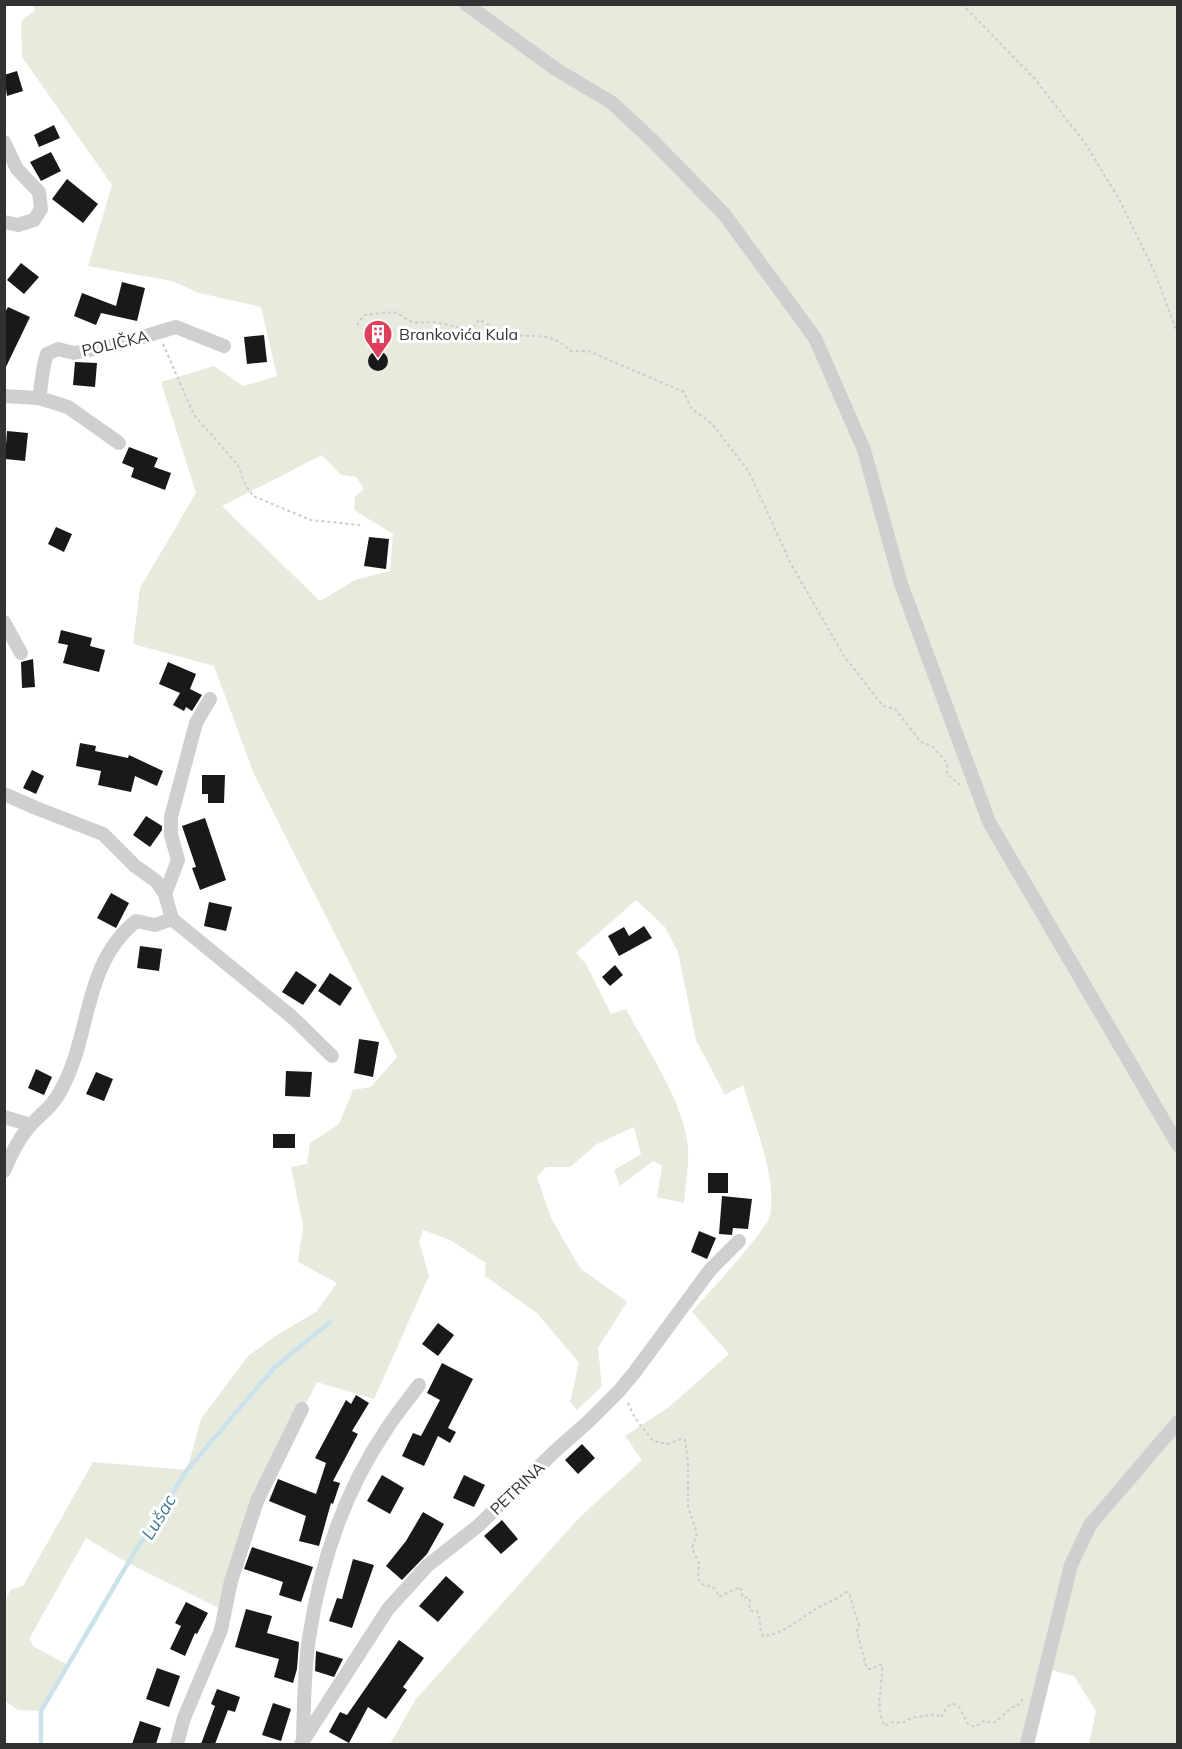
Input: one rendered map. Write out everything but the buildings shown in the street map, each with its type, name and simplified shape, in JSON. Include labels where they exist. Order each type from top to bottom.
[{"type":"street","points":[[466,4],[557,70],[611,102],[652,140],[724,214],[815,338],[864,450],[902,584],[989,822],[1178,1145]]},
{"type":"street","points":[[4,142],[17,169],[39,192],[41,209],[34,220],[18,225],[4,222]]},
{"type":"street","name":"POLIČKA","points":[[39,398],[47,354],[58,349],[74,353],[115,345],[176,327],[224,346]]},
{"type":"street","points":[[4,396],[39,398],[68,407],[119,443]]},
{"type":"street","points":[[4,622],[21,653]]},
{"type":"street","points":[[165,894],[178,860],[171,835],[171,817],[196,723],[210,699]]},
{"type":"street","points":[[4,794],[103,834],[135,866],[156,881],[165,894],[172,919],[292,1017],[332,1056]]},
{"type":"street","points":[[4,1171],[16,1144],[31,1125],[51,1108],[63,1088],[77,1049],[93,988],[109,950],[124,930],[136,921],[155,925],[172,919]]},
{"type":"street","points":[[4,1117],[31,1125]]},
{"type":"street","name":"PETRINA","points":[[302,1743],[388,1609],[427,1566],[478,1526],[619,1391],[710,1270],[740,1241]]},
{"type":"street","name":"PETRINA","points":[[302,1743],[308,1641],[318,1585],[334,1531],[362,1470],[385,1431],[418,1385]]},
{"type":"street","points":[[177,1744],[184,1718],[221,1630],[231,1581],[257,1501],[302,1408]]},
{"type":"street","points":[[1027,1744],[1071,1565],[1090,1525],[1178,1422]]},
{"type":"path","points":[[962,4],[1034,78],[1085,143],[1119,199],[1155,273],[1178,335]]},
{"type":"path","points":[[357,325],[364,315],[381,312],[394,312],[414,323],[436,322],[470,330],[479,320],[507,334],[537,335],[562,342],[570,351],[588,351],[684,392],[692,408],[712,424],[749,472],[791,564],[844,656],[883,706],[895,710],[921,742],[932,746],[947,763],[947,774],[963,788]]},
{"type":"path","points":[[151,335],[160,340],[165,347],[194,415],[238,465],[244,482],[253,496],[311,520],[360,525]]},
{"type":"path","points":[[619,1391],[631,1406],[635,1418],[653,1441],[667,1444],[681,1439],[685,1440],[688,1462],[688,1507],[697,1533],[692,1548],[699,1563],[698,1578],[701,1584],[712,1586],[717,1590],[719,1597],[740,1587],[742,1598],[748,1598],[750,1601],[749,1609],[757,1611],[760,1615],[762,1636],[775,1634],[846,1592],[849,1593],[859,1626],[857,1631],[866,1666],[872,1669],[882,1665],[883,1682],[879,1696],[880,1711],[885,1726],[892,1722],[902,1724],[914,1717],[936,1714],[940,1718],[948,1706],[954,1704],[959,1707],[968,1724],[975,1727],[984,1721],[993,1723],[1000,1719],[1007,1709],[1020,1704],[1026,1693],[1041,1686]]},
{"type":"shaded area","points":[[33,4],[463,5],[610,104],[722,215],[814,339],[861,451],[987,822],[1177,1148],[1177,1419],[1089,1524],[1025,1744],[390,1744],[416,1699],[578,1519],[642,1460],[625,1436],[669,1407],[729,1354],[692,1312],[747,1249],[770,1215],[770,1183],[767,1167],[743,1085],[725,1095],[696,1040],[678,952],[665,927],[636,900],[576,953],[586,964],[611,1014],[626,1009],[675,1102],[686,1134],[688,1151],[684,1203],[657,1197],[662,1166],[653,1161],[620,1186],[614,1170],[641,1154],[634,1127],[597,1144],[570,1167],[546,1167],[537,1177],[551,1218],[580,1268],[627,1302],[598,1348],[602,1386],[577,1410],[570,1402],[579,1363],[538,1314],[485,1276],[486,1263],[450,1240],[423,1230],[419,1241],[429,1276],[374,1399],[317,1382],[257,1501],[225,1611],[128,1563],[86,1538],[29,1639],[34,1647],[68,1665],[41,1711],[18,1710],[5,1701],[4,1605],[10,1590],[23,1586],[93,1462],[187,1470],[201,1419],[248,1356],[277,1335],[316,1312],[337,1283],[298,1262],[303,1226],[291,1167],[307,1164],[310,1143],[339,1124],[353,1090],[371,1087],[397,1057],[254,774],[214,666],[133,644],[140,588],[196,493],[161,382],[214,366],[243,386],[277,376],[261,307],[199,293],[172,281],[88,266],[112,185],[22,57],[21,21],[35,10]],"holes":[[[322,455],[341,475],[356,477],[364,489],[355,497],[354,510],[393,534],[390,571],[355,580],[320,601],[222,506]]]},
{"type":"shaded area","points":[[470,5],[1177,5],[1177,1141],[990,821],[882,511],[817,337],[653,139]]},
{"type":"shaded area","points":[[1177,1425],[1177,1744],[1089,1744],[1096,1711],[1074,1676],[1047,1669],[1073,1565],[1092,1526]]},
{"type":"waterway","name":"Lušac","points":[[41,1744],[41,1711],[128,1563],[187,1470],[274,1368],[330,1322]]},
{"type":"place","name":"Brankovića Kula","points":[[378,360]]}]
